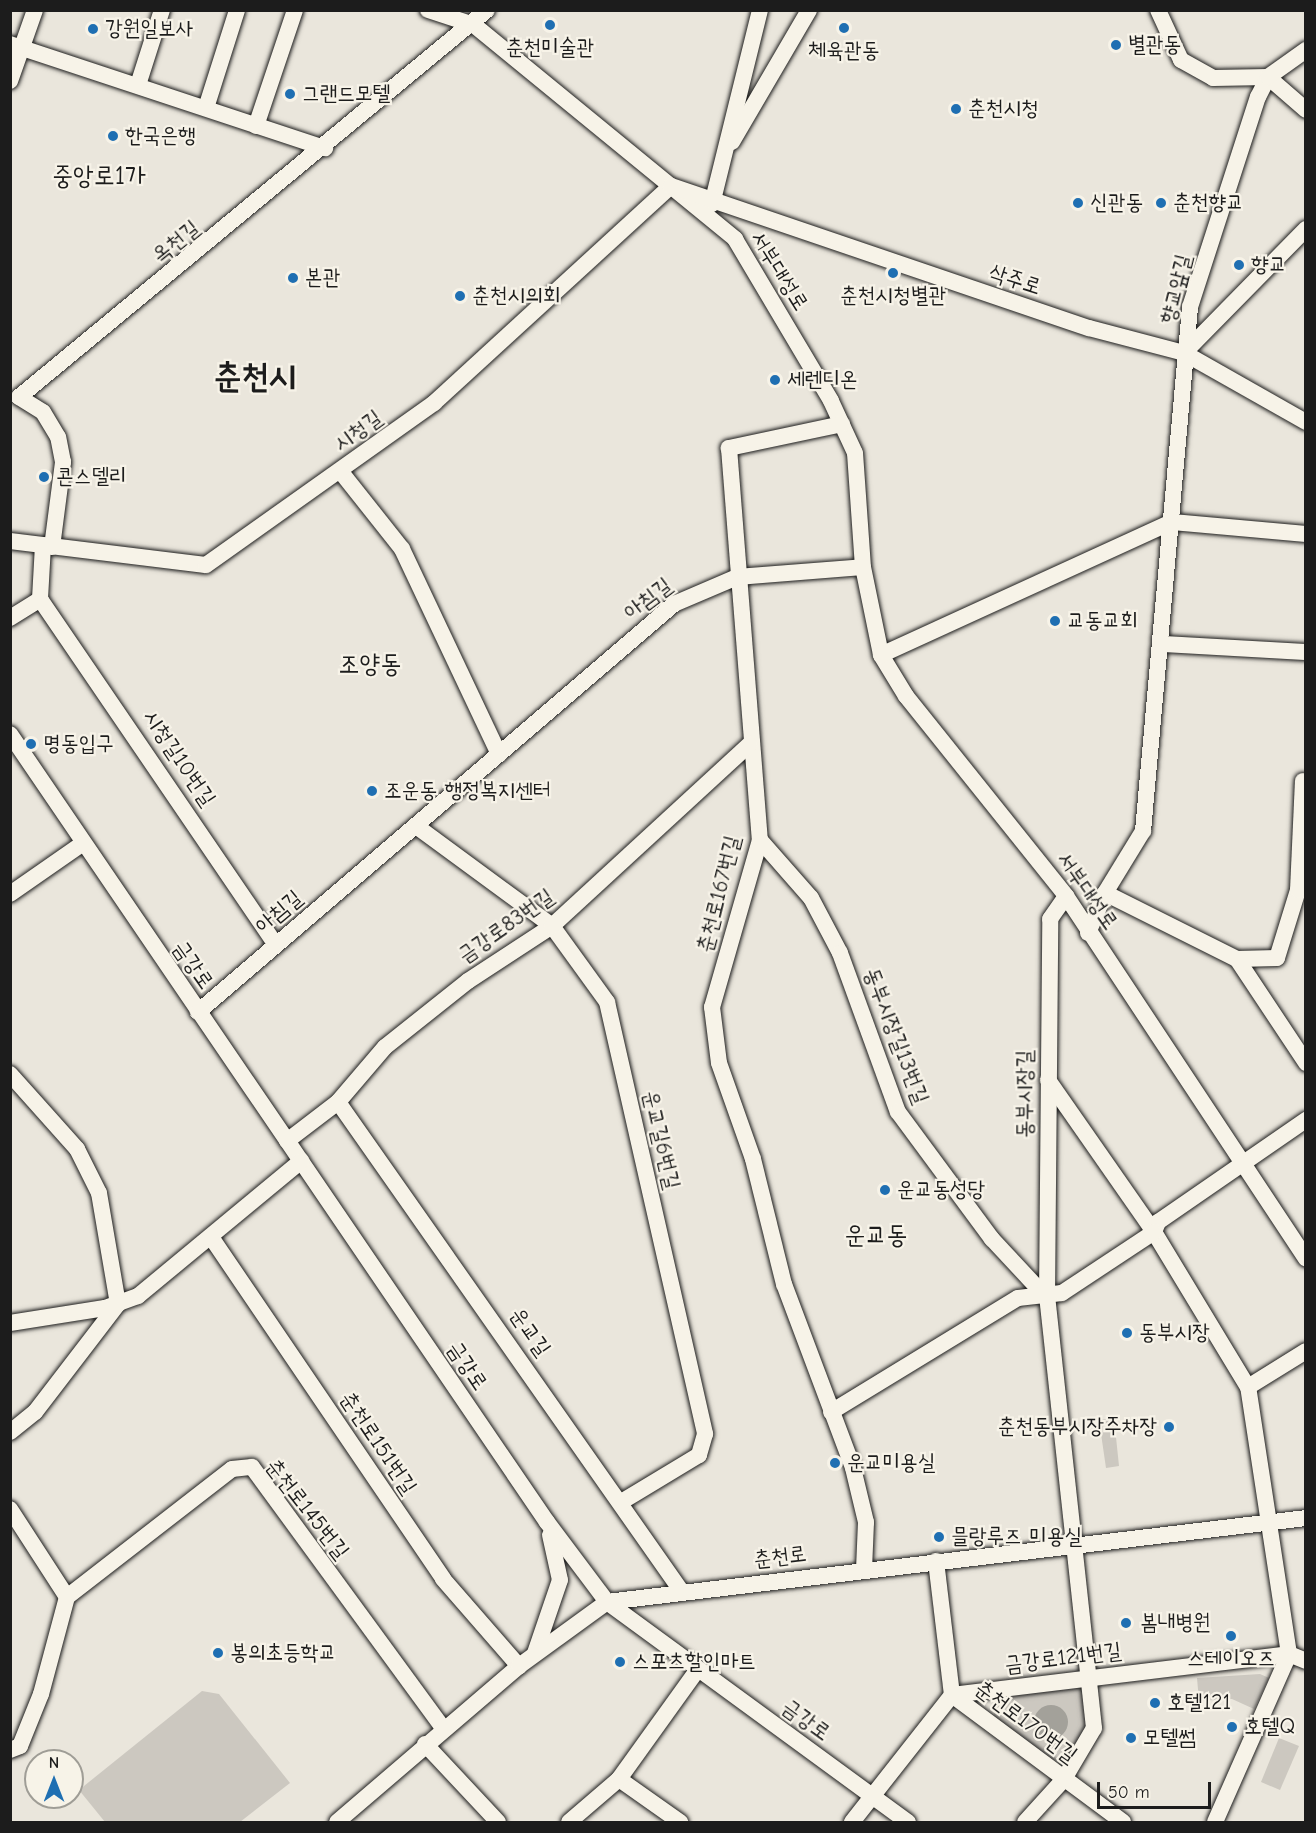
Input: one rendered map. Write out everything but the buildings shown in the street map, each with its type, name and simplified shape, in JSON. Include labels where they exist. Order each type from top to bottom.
[{"type":"street","points":[[10,81],[16,46],[34,10]]},
{"type":"street","points":[[138,85],[162,10]]},
{"type":"street","points":[[206,108],[237,10]]},
{"type":"street","points":[[256,126],[295,10]]},
{"type":"street","name":"서부대성로","points":[[428,10],[474,25],[735,239],[842,424],[855,453],[863,567],[881,655],[906,696],[1066,896],[1088,933],[1305,1259]]},
{"type":"street","name":"옥천길","points":[[48,546],[63,462],[58,437],[43,412],[15,396],[198,253],[474,25],[487,10]]},
{"type":"street","points":[[712,204],[760,10]]},
{"type":"street","points":[[724,154],[809,10]]},
{"type":"street","points":[[1158,10],[1181,60],[1213,78],[1268,77],[1305,50]]},
{"type":"street","points":[[16,46],[325,148]]},
{"type":"street","points":[[1268,77],[1305,110]]},
{"type":"street","name":"향교앞길","points":[[1088,933],[1104,893],[1143,831],[1163,644],[1184,353],[1191,307],[1268,77]]},
{"type":"street","name":"삭주로","points":[[671,186],[712,204],[1089,328],[1184,353],[1305,422]]},
{"type":"street","name":"시청길","points":[[10,541],[206,565],[341,472],[434,403],[671,186]]},
{"type":"street","points":[[1184,353],[1305,229]]},
{"type":"street","name":"춘천로167번길","points":[[842,424],[729,448],[749,745],[760,840],[712,1007],[714,1043],[753,1159],[784,1284],[831,1412],[866,1522],[864,1570]]},
{"type":"street","points":[[341,472],[402,549],[499,754]]},
{"type":"street","points":[[881,655],[1172,522],[1305,534]]},
{"type":"street","points":[[10,618],[40,599],[48,546]]},
{"type":"street","name":"아침길","points":[[198,1011],[674,604],[737,577],[863,567]]},
{"type":"street","name":"시청길10번길","points":[[40,599],[276,945]]},
{"type":"street","points":[[1163,644],[1305,652]]},
{"type":"street","name":"금강로","points":[[10,734],[82,844],[547,1522],[607,1602],[908,1822]]},
{"type":"street","name":"금강로83번길","points":[[287,1141],[338,1102],[385,1047],[468,981],[552,926],[749,745]]},
{"type":"street","points":[[1104,893],[1236,958],[1277,958],[1298,890],[1303,781]]},
{"type":"street","name":"운교길6번길","points":[[416,826],[552,926],[607,1002],[705,1434],[699,1455],[621,1502]]},
{"type":"street","name":"동부시장길13번길","points":[[760,840],[811,898],[840,953],[898,1112],[992,1239],[1047,1298]]},
{"type":"street","points":[[10,894],[82,844]]},
{"type":"street","name":"동부시장길","points":[[1025,1822],[1064,1779],[1094,1728],[1092,1677],[1047,1298],[1050,919],[1066,896]]},
{"type":"street","points":[[1236,958],[1305,1063]]},
{"type":"street","points":[[10,1074],[77,1149],[99,1193],[118,1304],[49,1396],[10,1432]]},
{"type":"street","points":[[1048,1080],[1154,1232],[1248,1387],[1271,1522],[1289,1654],[1215,1822]]},
{"type":"street","name":"운교길","points":[[338,1102],[682,1592]]},
{"type":"street","points":[[831,1412],[1018,1298],[1047,1298],[1154,1232],[1158,1222],[1305,1120]]},
{"type":"street","points":[[10,1323],[118,1304],[138,1296],[301,1161]]},
{"type":"street","name":"춘천로151번길","points":[[211,1237],[443,1579],[519,1666]]},
{"type":"street","points":[[1248,1387],[1305,1351]]},
{"type":"street","name":"춘천로145번길","points":[[67,1597],[232,1469],[252,1467],[443,1728]]},
{"type":"street","points":[[10,1509],[67,1597],[41,1694],[20,1746],[10,1750]]},
{"type":"street","name":"춘천로","points":[[337,1822],[443,1728],[519,1666],[607,1602],[1305,1518]]},
{"type":"street","points":[[534,1655],[560,1580],[547,1522]]},
{"type":"street","name":"춘천로170번길","points":[[936,1561],[952,1695],[1123,1822]]},
{"type":"street","points":[[1289,1654],[1305,1661]]},
{"type":"street","name":"금강로121번길","points":[[952,1695],[1289,1654]]},
{"type":"street","points":[[569,1822],[618,1779],[698,1669]]},
{"type":"street","points":[[852,1822],[952,1695]]},
{"type":"street","points":[[425,1744],[498,1822]]},
{"type":"street","points":[[618,1779],[680,1822]]},
{"type":"shaded area","points":[[1114,1418],[1119,1466],[1106,1468],[1099,1420]]},
{"type":"shaded area","points":[[1260,1674],[1269,1678],[1254,1709],[1232,1699],[1199,1701],[1197,1678]]},
{"type":"shaded area","points":[[1087,1686],[1089,1725],[1064,1761],[1050,1759],[994,1716],[996,1695]]},
{"type":"shaded area","points":[[202,1691],[219,1694],[290,1783],[240,1822],[105,1822],[84,1796],[84,1786]]},
{"type":"shaded area","points":[[1051,1705],[1063,1710],[1068,1722],[1063,1734],[1051,1739],[1039,1734],[1034,1722],[1039,1710]]},
{"type":"shaded area","points":[[1279,1738],[1299,1746],[1280,1790],[1261,1782]]},
{"type":"place","name":"춘천미술관","points":[[550,25]]},
{"type":"place","name":"체육관동","points":[[844,28]]},
{"type":"place","name":"강원일보사","points":[[93,29]]},
{"type":"place","name":"별관동","points":[[1116,45]]},
{"type":"place","name":"그랜드모텔","points":[[290,94]]},
{"type":"place","name":"춘천시청","points":[[956,109]]},
{"type":"place","name":"한국은행","points":[[113,136]]},
{"type":"place","name":"신관동","points":[[1078,203]]},
{"type":"place","name":"춘천향교","points":[[1161,203]]},
{"type":"place","name":"향교","points":[[1239,265]]},
{"type":"place","name":"춘천시청별관","points":[[893,273]]},
{"type":"place","name":"본관","points":[[293,278]]},
{"type":"place","name":"춘천시의회","points":[[460,296]]},
{"type":"place","name":"세렌디온","points":[[775,380]]},
{"type":"place","name":"콘스델리","points":[[44,477]]},
{"type":"place","name":"교동교회","points":[[1055,621]]},
{"type":"place","name":"명동입구","points":[[31,744]]},
{"type":"place","name":"조운동 행정복지센터","points":[[372,791]]},
{"type":"place","name":"운교동성당","points":[[885,1190]]},
{"type":"place","name":"동부시장","points":[[1127,1333]]},
{"type":"place","name":"춘천동부시장주차장","points":[[1169,1427]]},
{"type":"place","name":"운교미용실","points":[[835,1463]]},
{"type":"place","name":"믈랑루즈 미용실","points":[[939,1537]]},
{"type":"place","name":"봄내병원","points":[[1126,1623]]},
{"type":"place","name":"스테이오즈","points":[[1231,1636]]},
{"type":"place","name":"봉의초등학교","points":[[218,1653]]},
{"type":"place","name":"스포츠할인마트","points":[[620,1662]]},
{"type":"place","name":"호텔121","points":[[1155,1703]]},
{"type":"place","name":"호텔Q","points":[[1232,1727]]},
{"type":"place","name":"모텔썸","points":[[1131,1738]]},
{"type":"district","name":"중앙로1가","points":[[99,177]]},
{"type":"district","name":"춘천시","points":[[255,377]]},
{"type":"district","name":"조양동","points":[[370,665]]},
{"type":"district","name":"운교동","points":[[876,1236]]}]
